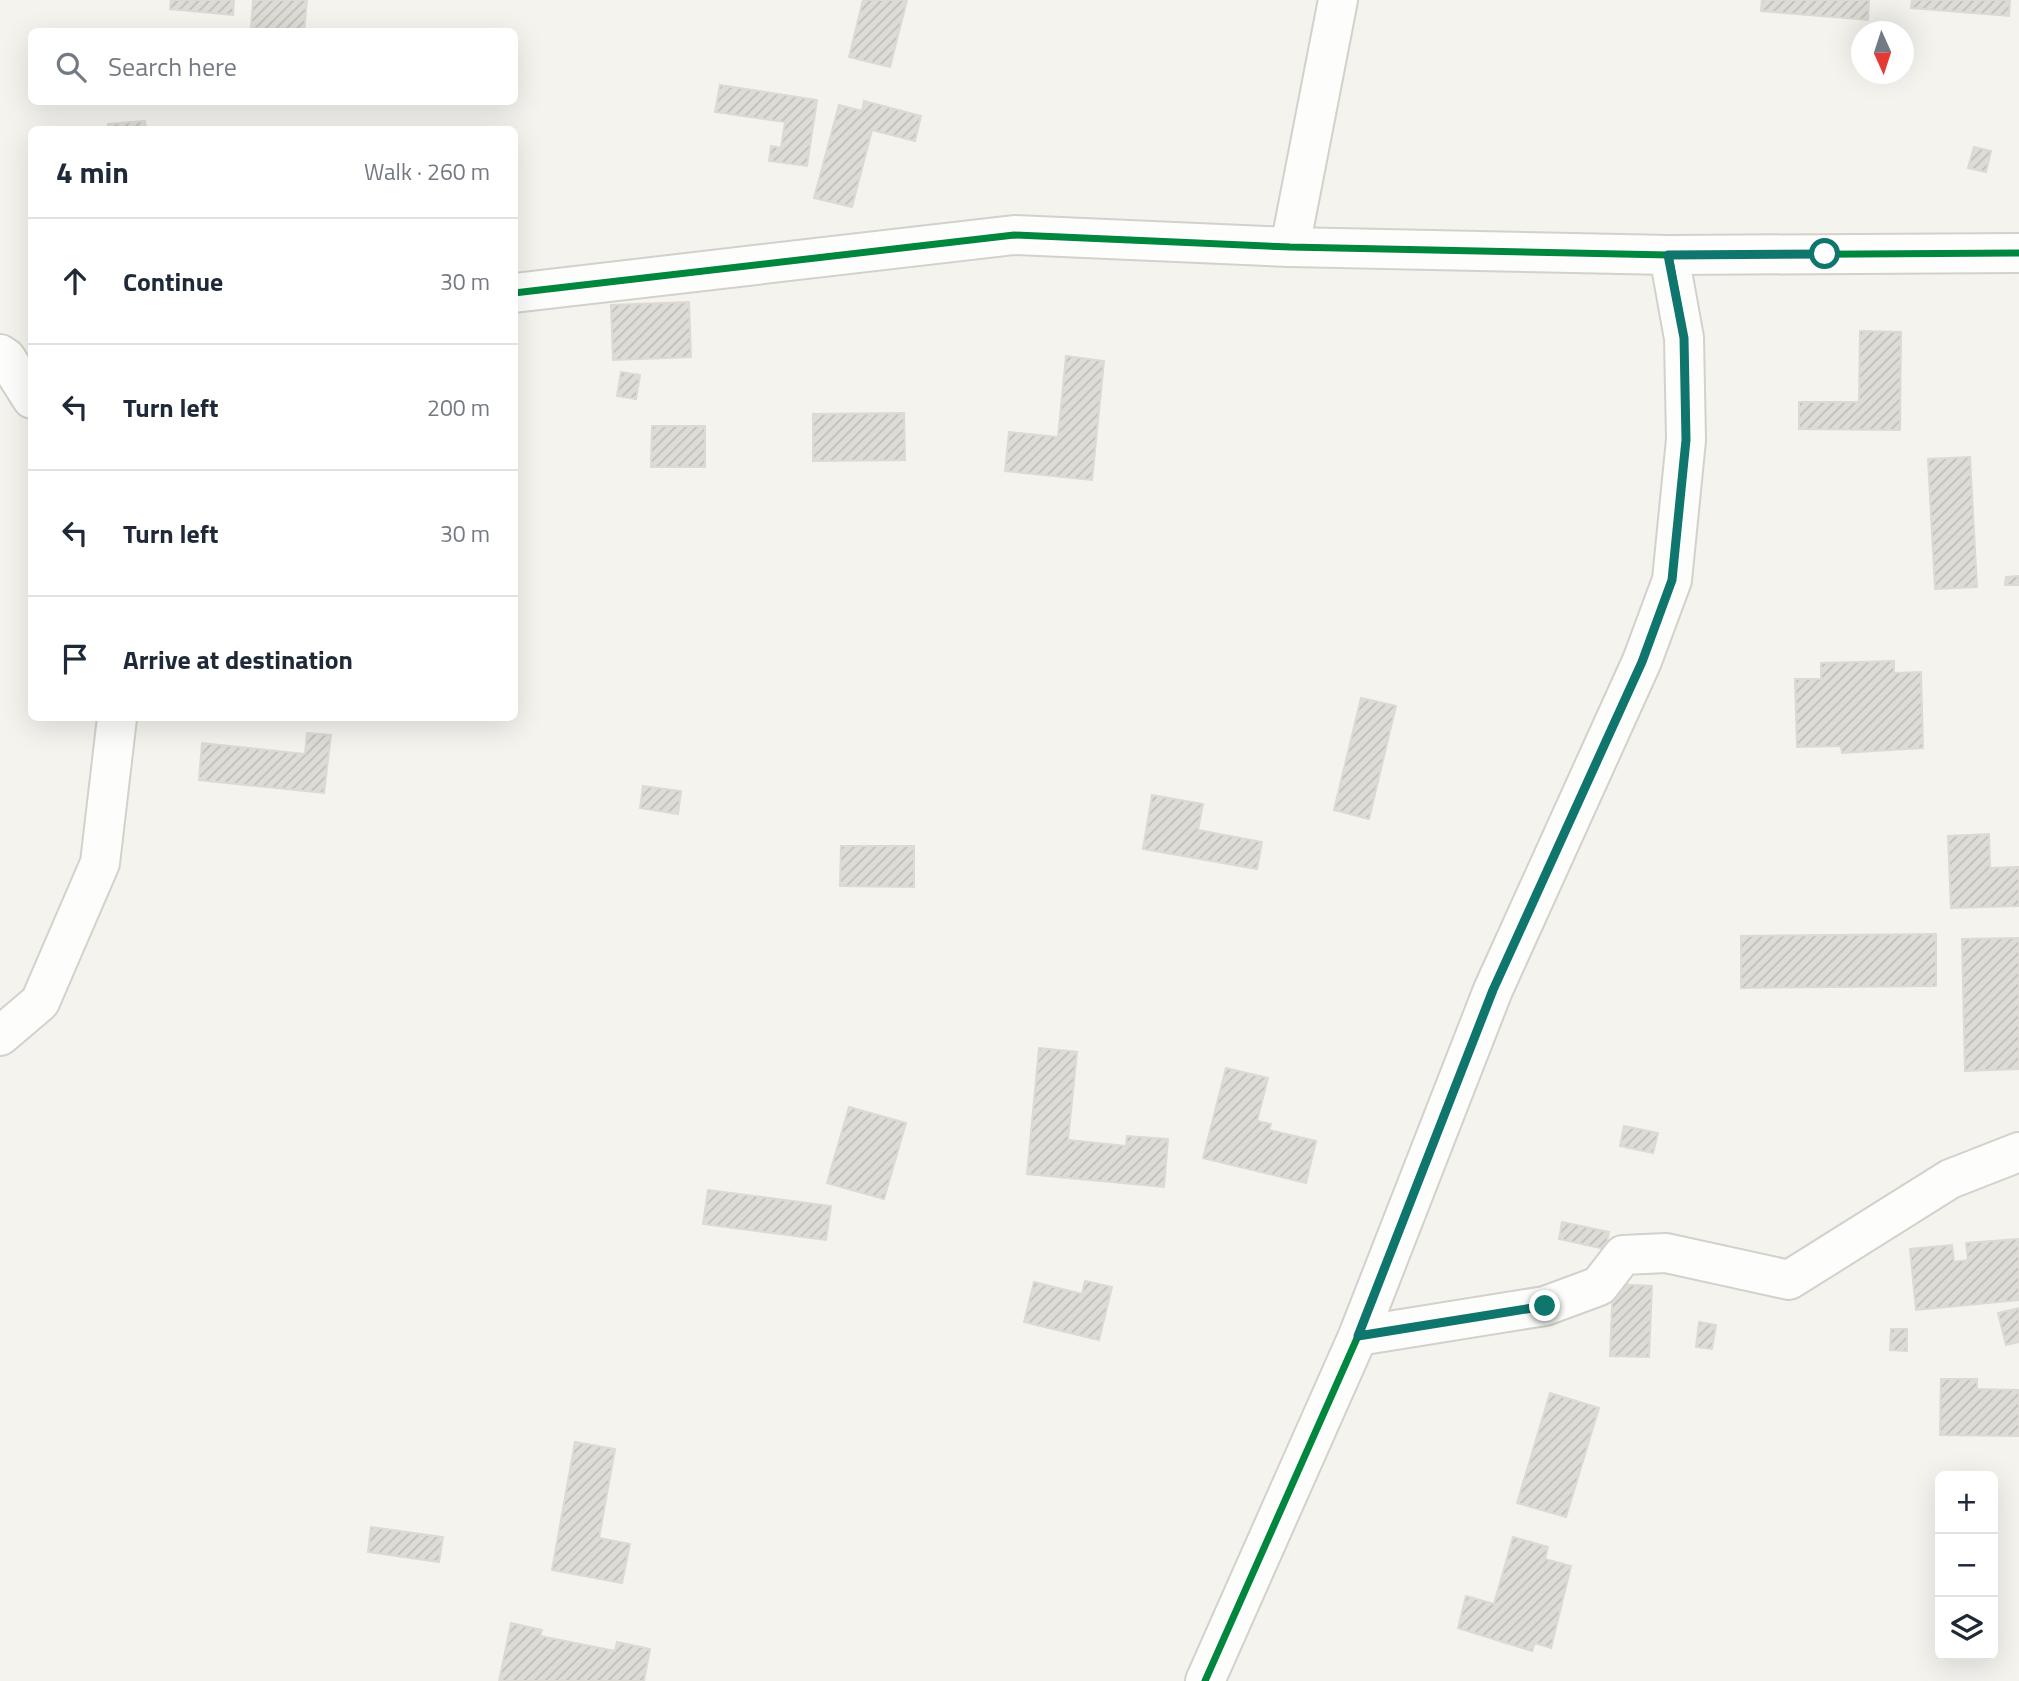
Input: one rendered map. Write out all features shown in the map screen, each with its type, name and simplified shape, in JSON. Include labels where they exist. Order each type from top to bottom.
[{"type":"street","points":[[1290,247],[1338,0]]},
{"type":"street","points":[[518,293],[1014,235],[1290,247],[1668,255],[2019,253]]},
{"type":"street","points":[[1205,1681],[1358,1336],[1493,990],[1642,662],[1672,580],[1686,440],[1684,338],[1668,255]]},
{"type":"street","points":[[0,354],[6,358],[28,393]]},
{"type":"street","points":[[0,1035],[40,1002],[100,863],[117,721]]},
{"type":"street","points":[[1358,1336],[1545,1306],[1600,1286],[1623,1255],[1666,1253],[1789,1280],[1951,1179],[2019,1152]]},
{"type":"building","points":[[171,0],[234,0],[233,15],[170,9]]},
{"type":"building","points":[[253,0],[307,0],[304,28],[251,28]]},
{"type":"building","points":[[863,0],[907,0],[890,67],[849,57]]},
{"type":"building","points":[[1762,0],[1869,0],[1868,20],[1761,11]]},
{"type":"building","points":[[1912,0],[2010,0],[2009,16],[1911,8]]},
{"type":"building","points":[[720,85],[817,100],[807,166],[769,161],[771,146],[781,148],[785,122],[715,112]]},
{"type":"building","points":[[864,101],[921,116],[915,141],[872,130],[852,207],[814,198],[839,105],[862,111]]},
{"type":"building","points":[[145,121],[146,126],[108,126]]},
{"type":"building","points":[[1974,147],[1991,151],[1986,172],[1968,168]]},
{"type":"building","points":[[689,302],[691,357],[613,360],[611,305]]},
{"type":"building","points":[[1860,331],[1901,332],[1900,430],[1799,429],[1799,402],[1859,402]]},
{"type":"building","points":[[1066,356],[1104,361],[1092,480],[1005,471],[1009,432],[1058,437]]},
{"type":"building","points":[[621,372],[640,375],[636,399],[617,396]]},
{"type":"building","points":[[904,413],[905,460],[813,461],[813,414]]},
{"type":"building","points":[[652,426],[705,426],[705,467],[651,467]]},
{"type":"building","points":[[1970,457],[1977,587],[1935,589],[1928,459]]},
{"type":"building","points":[[2019,576],[2019,585],[2005,585],[2006,577]]},
{"type":"building","points":[[1894,661],[1894,673],[1921,672],[1923,748],[1842,753],[1841,746],[1797,747],[1795,679],[1821,679],[1821,663]]},
{"type":"building","points":[[1361,698],[1396,706],[1369,819],[1334,810]]},
{"type":"building","points":[[307,733],[331,735],[324,793],[199,780],[202,743],[305,754]]},
{"type":"building","points":[[643,786],[681,791],[678,814],[640,808]]},
{"type":"building","points":[[1152,795],[1203,804],[1198,830],[1262,842],[1257,869],[1143,849]]},
{"type":"building","points":[[1989,834],[1990,868],[2019,867],[2019,906],[1951,908],[1948,836]]},
{"type":"building","points":[[841,846],[914,846],[914,887],[840,886]]},
{"type":"building","points":[[1936,934],[1936,986],[1741,988],[1741,936]]},
{"type":"building","points":[[2019,938],[2019,1069],[1965,1071],[1962,939]]},
{"type":"building","points":[[1039,1048],[1077,1052],[1068,1140],[1126,1146],[1127,1136],[1168,1139],[1164,1187],[1027,1174]]},
{"type":"building","points":[[1226,1068],[1268,1078],[1257,1121],[1271,1124],[1269,1130],[1316,1141],[1306,1183],[1203,1158]]},
{"type":"building","points":[[849,1107],[906,1123],[884,1199],[827,1183]]},
{"type":"building","points":[[1624,1126],[1658,1133],[1653,1153],[1620,1146]]},
{"type":"building","points":[[708,1190],[831,1206],[826,1240],[703,1224]]},
{"type":"building","points":[[1562,1222],[1609,1232],[1605,1249],[1559,1239]]},
{"type":"building","points":[[2019,1239],[2019,1300],[1916,1310],[1910,1249],[1952,1245],[1954,1262],[1968,1260],[1966,1243]]},
{"type":"building","points":[[1085,1281],[1112,1287],[1099,1340],[1024,1322],[1034,1282],[1082,1294]]},
{"type":"building","points":[[1613,1284],[1652,1286],[1649,1357],[1610,1356]]},
{"type":"building","points":[[2019,1308],[2019,1342],[2006,1345],[1998,1313]]},
{"type":"building","points":[[1699,1322],[1716,1325],[1712,1349],[1696,1347]]},
{"type":"building","points":[[1891,1329],[1907,1329],[1907,1351],[1890,1350]]},
{"type":"building","points":[[1941,1379],[1977,1379],[1977,1389],[2019,1390],[2019,1436],[1940,1435]]},
{"type":"building","points":[[1550,1393],[1599,1408],[1566,1517],[1517,1503]]},
{"type":"building","points":[[575,1442],[615,1449],[599,1538],[630,1544],[622,1583],[552,1570]]},
{"type":"building","points":[[371,1527],[443,1537],[439,1562],[368,1552]]},
{"type":"building","points":[[1513,1537],[1548,1547],[1545,1559],[1571,1566],[1551,1648],[1535,1643],[1532,1651],[1458,1628],[1466,1596],[1494,1604]]},
{"type":"building","points":[[511,1623],[542,1630],[540,1636],[615,1651],[617,1642],[650,1649],[644,1681],[499,1681]]},
{"type":"cycle path","points":[[518,293],[1014,235],[1290,247],[1669,255],[2019,253]]},
{"type":"cycle path","points":[[1205,1681],[1358,1336],[1493,990],[1642,661],[1672,580],[1686,440],[1684,338],[1669,255]]},
{"type":"route","points":[[1545,1306],[1358,1336],[1493,990],[1642,662],[1672,580],[1686,440],[1684,338],[1668,255],[1825,254]]}]
